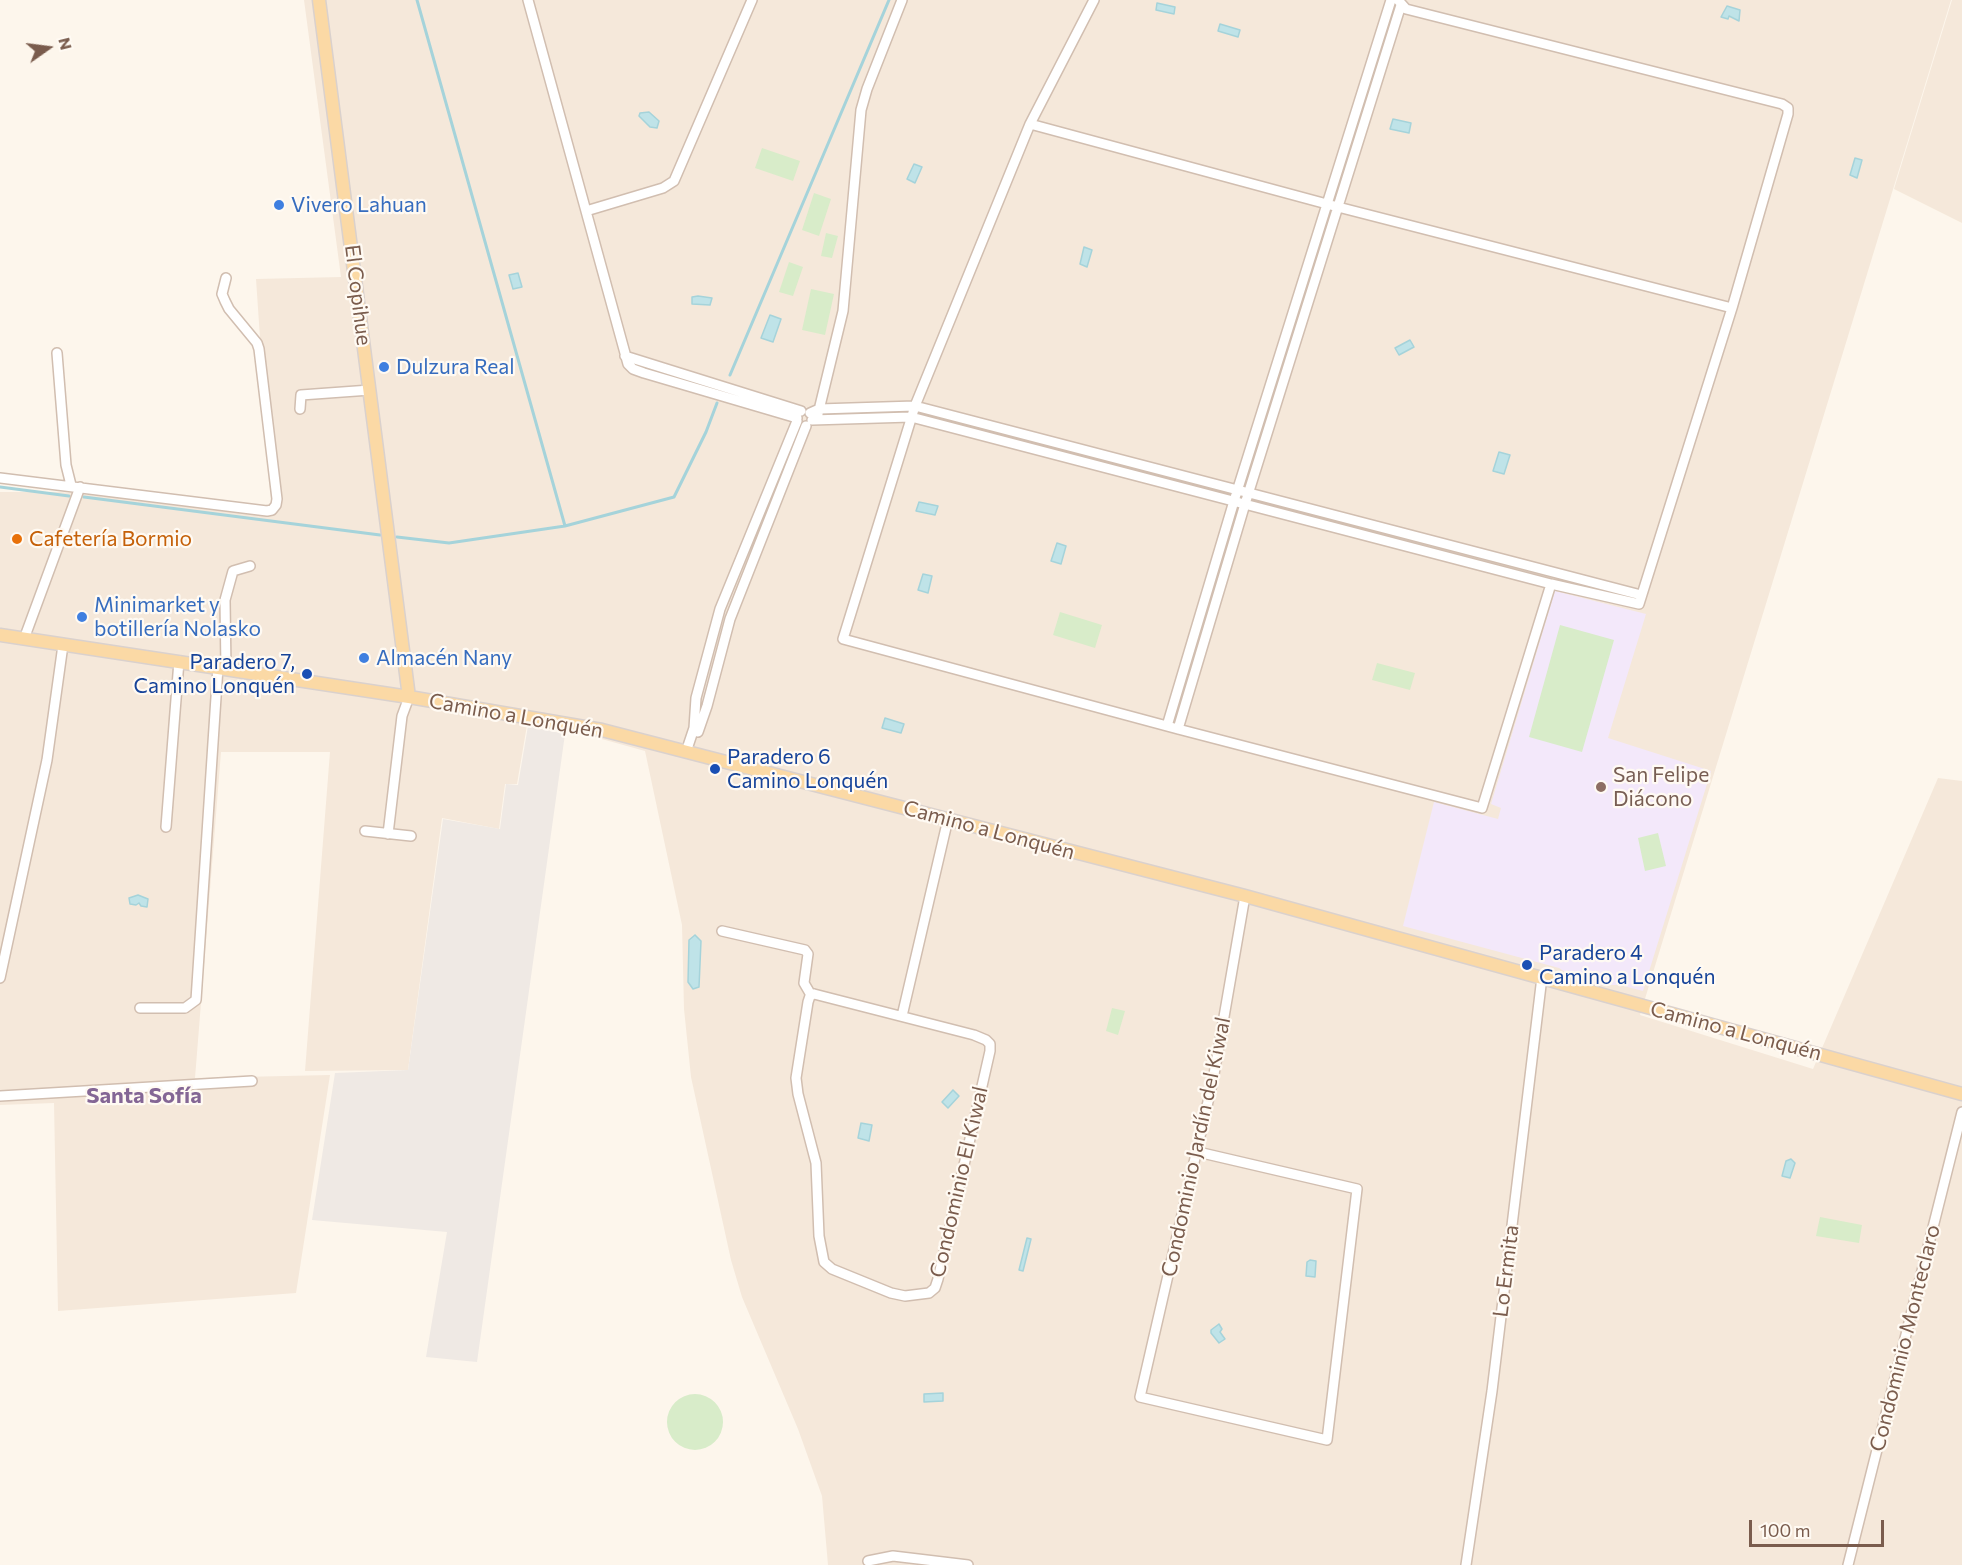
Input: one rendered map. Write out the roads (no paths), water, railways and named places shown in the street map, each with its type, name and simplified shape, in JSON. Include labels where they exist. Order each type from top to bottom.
[{"type":"main road","name":"El Copihue","points":[[319,0],[410,697]]},
{"type":"main road","name":"Camino a Lonquén","points":[[0,636],[179,661],[586,727],[1245,896],[1962,1095]]},
{"type":"street","points":[[528,0],[628,364],[638,371],[807,417],[911,417],[1551,584],[1640,599]]},
{"type":"street","points":[[586,211],[663,188],[674,181],[752,0]]},
{"type":"street","points":[[690,752],[707,706],[725,632],[807,417],[843,310],[861,110],[882,48],[902,0]]},
{"type":"street","points":[[1094,0],[1030,124],[915,406],[843,639],[1482,808],[1551,584]]},
{"type":"street","points":[[1167,726],[1234,501],[1390,0]]},
{"type":"street","points":[[1178,729],[1248,492],[1338,207],[1399,3],[1406,9],[1785,105],[1788,114],[1732,308],[1640,599]]},
{"type":"street","points":[[1030,124],[1338,207],[1732,308]]},
{"type":"street","points":[[0,478],[267,512],[276,505],[259,349],[257,343],[225,301],[222,294],[226,278]]},
{"type":"street","points":[[24,639],[76,486],[66,465],[57,353]]},
{"type":"street","points":[[300,409],[301,395],[370,390]]},
{"type":"street","points":[[807,417],[915,406],[1238,489],[1640,599]]},
{"type":"street","points":[[140,1008],[185,1008],[196,1000],[222,668],[225,600],[233,571],[250,566]]},
{"type":"street","points":[[0,978],[47,760],[63,645]]},
{"type":"street","points":[[166,827],[179,661]]},
{"type":"street","points":[[388,834],[402,716],[410,697]]},
{"type":"street","points":[[902,1016],[948,819]]},
{"type":"street","points":[[365,831],[411,836]]},
{"type":"street","name":"Condominio Jardín del Kiwal","points":[[1198,1152],[1357,1189],[1327,1440],[1140,1397],[1198,1152],[1245,896]]},
{"type":"street","points":[[722,931],[805,950],[808,954],[804,983],[812,995]]},
{"type":"street","name":"Lo Ermita","points":[[1466,1565],[1492,1391],[1542,977]]},
{"type":"street","name":"Condominio El Kiwal","points":[[817,994],[902,1016],[981,1037],[991,1047],[936,1284],[929,1293],[905,1296],[891,1293],[825,1264],[818,1219],[816,1163],[798,1095],[796,1078],[808,1002],[812,995],[817,994]]},
{"type":"street","points":[[0,1096],[252,1081]]},
{"type":"street","name":"Condominio Monteclaro","points":[[1848,1565],[1962,1112]]},
{"type":"street","points":[[868,1561],[893,1556],[968,1565]]},
{"type":"water","points":[[1157,3],[1175,7],[1174,14],[1156,10]]},
{"type":"water","points":[[1727,6],[1740,10],[1739,21],[1729,16],[1728,19],[1721,17]]},
{"type":"water","points":[[1220,24],[1240,30],[1238,37],[1218,31]]},
{"type":"water","points":[[649,112],[659,121],[657,128],[650,127],[639,116],[640,113]]},
{"type":"water","points":[[1393,119],[1411,123],[1409,133],[1390,129]]},
{"type":"water","points":[[1855,158],[1862,160],[1857,178],[1850,175]]},
{"type":"water","points":[[914,164],[922,167],[915,183],[907,179]]},
{"type":"water","points":[[1084,247],[1092,250],[1087,267],[1080,264]]},
{"type":"water","points":[[518,273],[522,287],[513,289],[509,275]]},
{"type":"water","points":[[692,297],[712,298],[710,305],[692,304]]},
{"type":"water","points":[[770,315],[781,319],[773,342],[761,338]]},
{"type":"water","points":[[1410,340],[1414,347],[1399,355],[1395,348]]},
{"type":"water","points":[[1499,452],[1510,455],[1504,474],[1493,471]]},
{"type":"water","points":[[919,502],[938,506],[935,515],[916,511]]},
{"type":"water","points":[[1057,543],[1066,546],[1061,564],[1051,561]]},
{"type":"water","points":[[923,574],[932,576],[928,593],[918,590]]},
{"type":"water","points":[[885,718],[904,724],[901,733],[882,728]]},
{"type":"water","points":[[138,895],[148,899],[147,907],[139,903],[130,904],[129,898]]},
{"type":"water","points":[[695,935],[701,941],[699,987],[693,989],[688,982],[689,940]]},
{"type":"water","points":[[953,1090],[959,1096],[948,1108],[942,1102]]},
{"type":"water","points":[[861,1123],[872,1125],[869,1141],[858,1138]]},
{"type":"water","points":[[1791,1159],[1795,1163],[1790,1178],[1782,1176],[1786,1161]]},
{"type":"water","points":[[1027,1238],[1031,1239],[1023,1271],[1019,1270]]},
{"type":"water","points":[[1316,1261],[1315,1277],[1306,1276],[1307,1262]]},
{"type":"water","points":[[1219,1324],[1222,1329],[1220,1332],[1225,1339],[1219,1343],[1211,1330]]},
{"type":"water","points":[[943,1393],[943,1401],[924,1402],[924,1394]]},
{"type":"waterway","points":[[417,0],[565,526]]},
{"type":"waterway","points":[[730,375],[889,0]]},
{"type":"waterway","points":[[397,537],[449,543],[565,526],[674,497],[706,432],[717,403]]},
{"type":"waterway","points":[[0,487],[69,496]]},
{"type":"waterway","points":[[84,497],[380,535]]},
{"type":"place","name":"Vivero Lahuan","points":[[279,205]]},
{"type":"place","name":"Dulzura Real","points":[[384,367]]},
{"type":"place","name":"Cafetería Bormio","points":[[17,539]]},
{"type":"place","name":"Minimarket y botillería Nolasko","points":[[82,617]]},
{"type":"place","name":"Almacén Nany","points":[[364,658]]},
{"type":"place","name":"Paradero 7, Camino Lonquén","points":[[307,674]]},
{"type":"place","name":"Paradero 6 Camino Lonquén","points":[[715,769]]},
{"type":"place","name":"San Felipe Diácono","points":[[1601,787]]},
{"type":"place","name":"Paradero 4 Camino a Lonquén","points":[[1527,965]]},
{"type":"district","name":"Santa Sofía","points":[[144,1096]]}]
